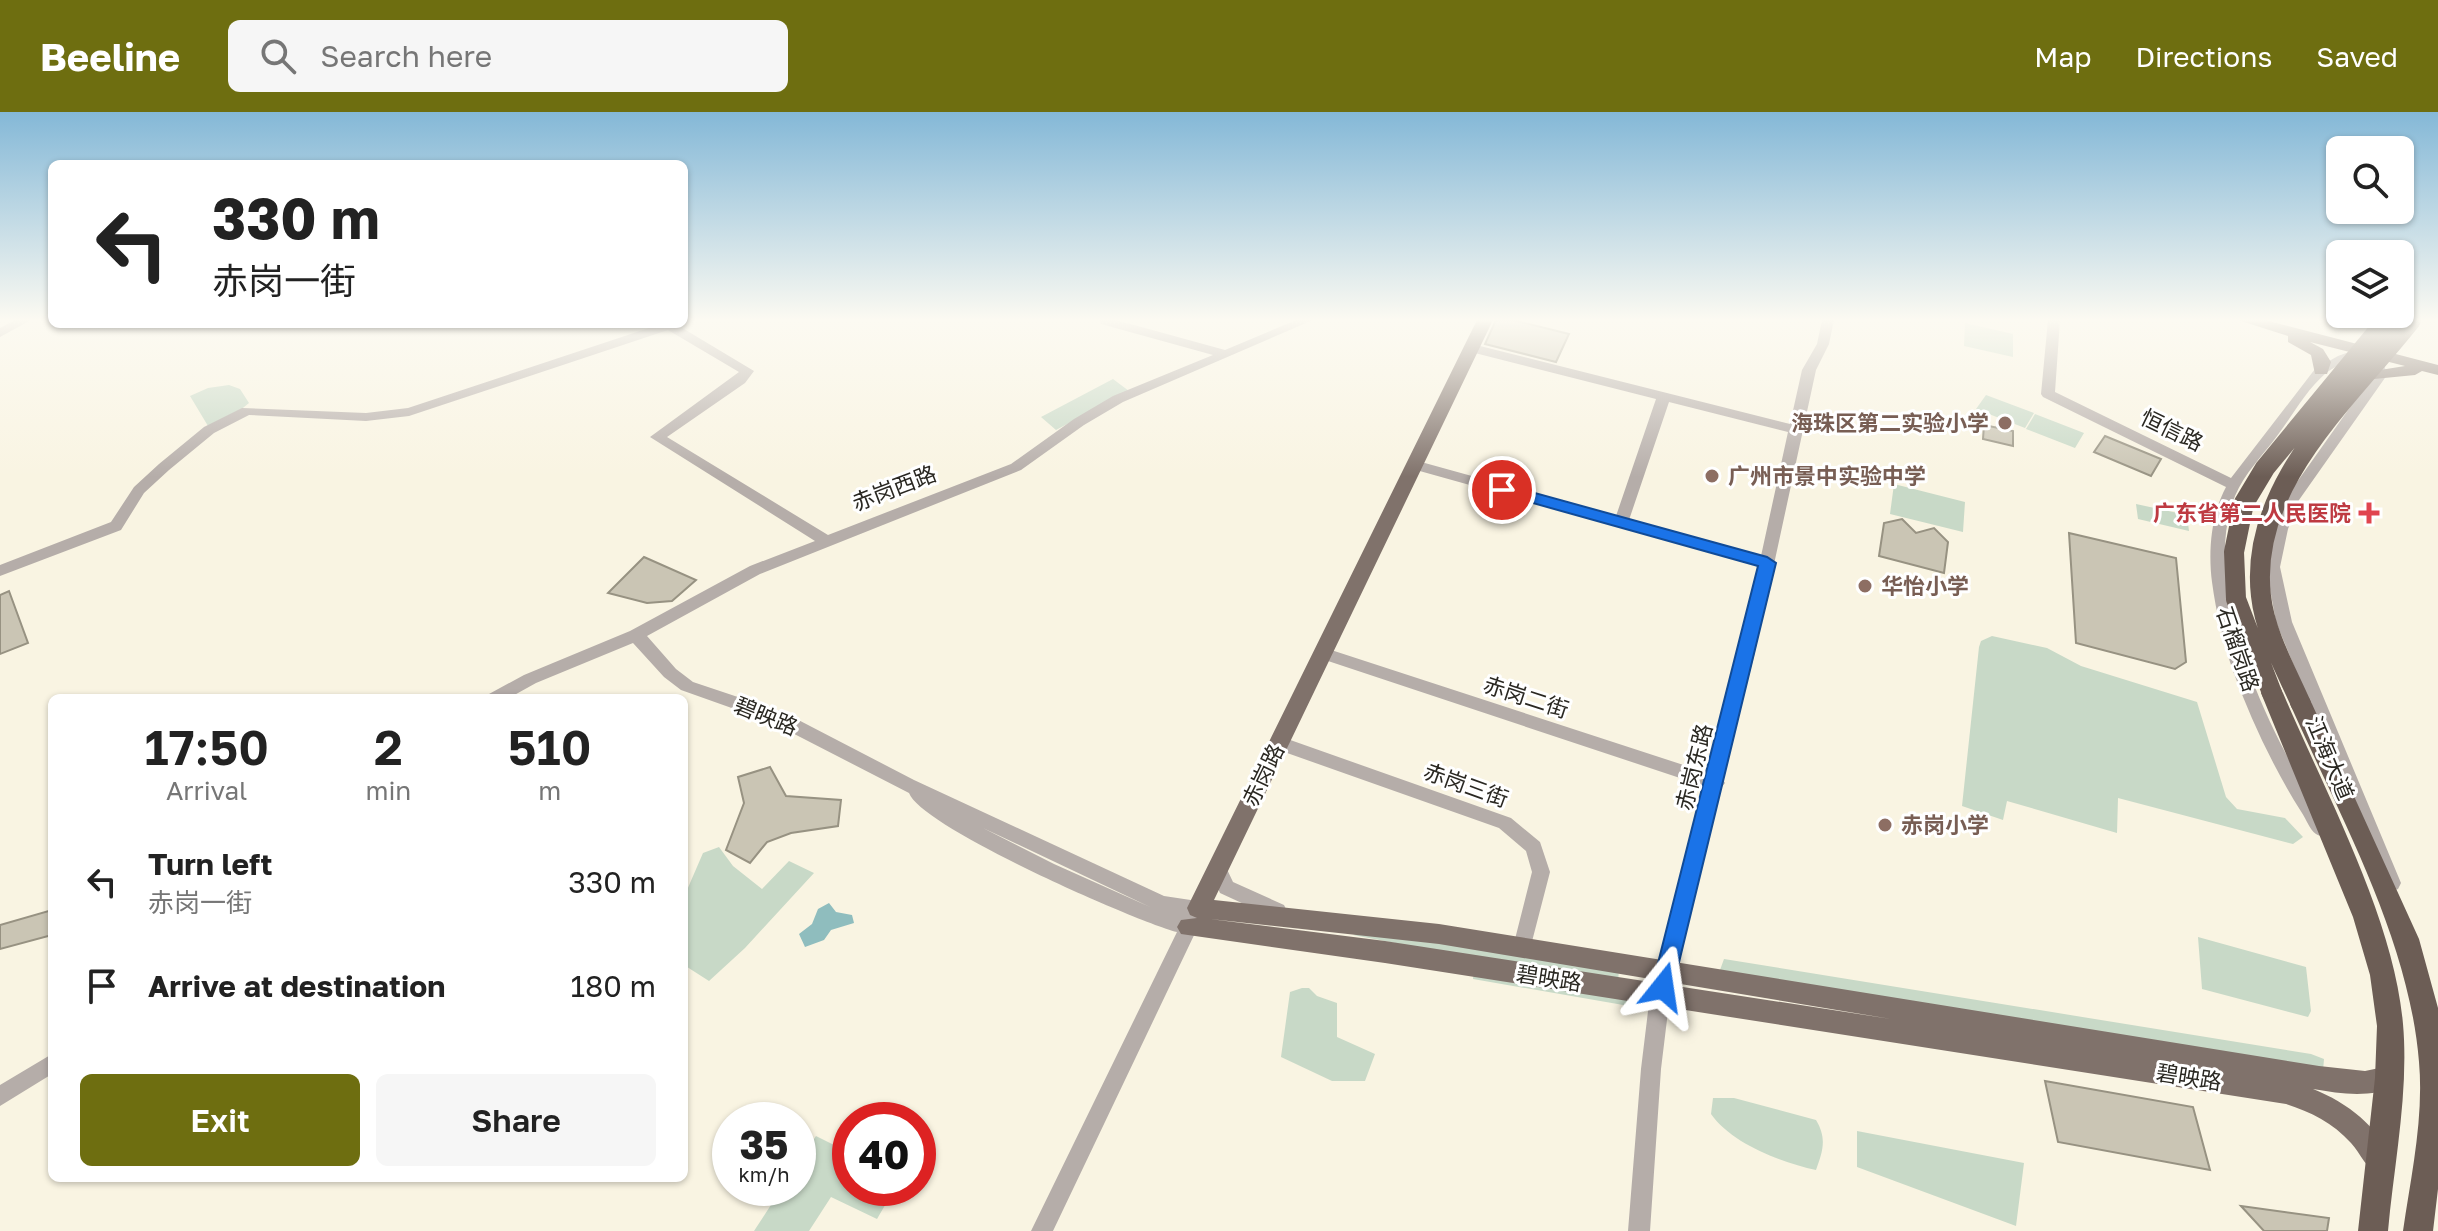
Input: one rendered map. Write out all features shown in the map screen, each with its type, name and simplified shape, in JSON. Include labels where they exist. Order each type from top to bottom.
[{"type":"highway","name":"江海大道","points":[[2352,372],[2265,468],[2244,503],[2234,552],[2236,599],[2366,917],[2383,975],[2390,1026],[2389,1078],[2383,1167],[2373,1231]]},
{"type":"highway","name":"江海大道","points":[[2358,372],[2284,484],[2261,535],[2259,573],[2266,618],[2406,939],[2426,1013],[2435,1066],[2433,1117],[2418,1231]]},
{"type":"main road","name":"赤岗路","points":[[1194,918],[1460,372]]},
{"type":"main road","points":[[2380,375],[2393,372]]},
{"type":"main road","name":"碧映路","points":[[1194,918],[1287,938],[1663,983],[2295,1074],[2365,1083],[2389,1078]]},
{"type":"main road","name":"碧映路","points":[[1194,918],[1298,918],[1522,947],[1663,983],[2286,1092],[2313,1099],[2352,1123],[2366,1137],[2383,1167]]},
{"type":"street","points":[[0,571],[116,526],[139,490],[164,467],[209,430],[247,411],[377,417],[456,399],[533,372]]},
{"type":"street","points":[[746,372],[657,437],[826,541]]},
{"type":"street","name":"赤岗西路","points":[[502,694],[530,679],[636,635],[728,583],[1016,467],[1091,414],[1181,372]]},
{"type":"street","points":[[1569,372],[1797,430]]},
{"type":"street","name":"赤岗东路","points":[[1639,1231],[1651,1069],[1663,983],[1716,783],[1809,372]]},
{"type":"street","name":"恒信路","points":[[2050,372],[2048,394],[2234,485]]},
{"type":"street","name":"石榴岗路","points":[[2319,372],[2234,485],[2222,516],[2218,554],[2220,591],[2230,635],[2284,770],[2339,853]]},
{"type":"street","points":[[2380,375],[2292,499],[2281,529],[2273,567],[2294,650],[2390,876],[2406,939]]},
{"type":"street","points":[[1621,522],[1664,396]]},
{"type":"street","points":[[2282,421],[2287,430],[2301,440],[2335,442]]},
{"type":"street","points":[[2256,454],[2289,459],[2310,476]]},
{"type":"street","points":[[1414,465],[1767,563]]},
{"type":"street","name":"碧映路","points":[[636,635],[687,686],[777,717],[908,785],[942,815],[1142,912],[1194,918]]},
{"type":"street","name":"赤岗二街","points":[[1322,653],[1716,783]]},
{"type":"street","name":"赤岗三街","points":[[1279,743],[1505,823],[1534,847],[1541,872],[1522,947]]},
{"type":"street","points":[[1218,868],[1221,880],[1237,895],[1298,918]]},
{"type":"street","name":"赤岗路","points":[[1042,1231],[1194,918]]},
{"type":"street","points":[[0,1096],[48,1066]]},
{"type":"green space","points":[[1113,379],[1129,391],[1056,430],[1041,417]]},
{"type":"green space","points":[[229,385],[240,389],[249,403],[233,416],[208,426],[190,396],[208,388]]},
{"type":"green space","points":[[1986,395],[2034,413],[2025,428],[1976,409]]},
{"type":"green space","points":[[2035,414],[2084,433],[2075,448],[2026,429]]},
{"type":"green space","points":[[1894,484],[1965,502],[1963,532],[1890,514]]},
{"type":"green space","points":[[2136,504],[2187,515],[2189,531],[2138,519]]},
{"type":"green space","points":[[1992,636],[2047,648],[2081,666],[2197,702],[2226,797],[2237,809],[2285,818],[2303,837],[2293,844],[2118,798],[2117,833],[2007,801],[2003,820],[1962,806],[1979,647],[1981,641]]},
{"type":"green space","points":[[719,847],[733,866],[762,889],[789,861],[814,873],[745,948],[709,981],[688,968],[688,888],[703,853]]},
{"type":"green space","points":[[1370,930],[1619,967],[1618,985],[1353,935]]},
{"type":"green space","points":[[2198,937],[2306,967],[2311,1011],[2308,1017],[2202,989]]},
{"type":"green space","points":[[1724,959],[2311,1054],[2324,1059],[2323,1071],[1720,970]]},
{"type":"green space","points":[[1474,969],[1630,994],[1629,1006],[1473,979]]},
{"type":"green space","points":[[1309,988],[1317,996],[1337,1003],[1337,1037],[1375,1054],[1365,1081],[1332,1081],[1281,1057],[1290,992]]},
{"type":"green space","points":[[1713,1098],[1734,1098],[1816,1120],[1823,1145],[1816,1170],[1773,1157],[1731,1134],[1711,1114]]},
{"type":"green space","points":[[1857,1131],[2024,1163],[2016,1226],[1857,1167]]},
{"type":"green space","points":[[816,1136],[832,1144],[832,1197],[809,1231],[754,1231],[770,1206],[816,1206]]},
{"type":"green space","points":[[850,1206],[885,1206],[877,1219]]},
{"type":"water","points":[[829,903],[836,912],[852,915],[854,923],[831,930],[824,940],[805,947],[799,934],[812,924],[818,909]]},
{"type":"building","points":[[1984,425],[2013,431],[2013,446],[1983,439]]},
{"type":"building","points":[[2105,436],[2161,459],[2151,476],[2094,452]]},
{"type":"building","points":[[1902,519],[1916,533],[1934,528],[1948,542],[1944,573],[1879,556],[1884,523]]},
{"type":"building","points":[[2069,533],[2176,558],[2186,662],[2175,669],[2076,643]]},
{"type":"building","points":[[644,557],[696,580],[672,601],[647,603],[608,593]]},
{"type":"building","points":[[9,591],[28,643],[0,654],[0,595]]},
{"type":"building","points":[[770,767],[786,796],[841,800],[838,826],[791,833],[767,842],[750,863],[726,850],[744,803],[738,777]]},
{"type":"building","points":[[48,911],[48,936],[0,949],[0,925]]},
{"type":"building","points":[[2045,1081],[2193,1107],[2210,1170],[2058,1142]]},
{"type":"building","points":[[2241,1206],[2329,1218],[2327,1231],[2264,1231]]},
{"type":"place","name":"海珠区第二实验小学","points":[[2005,423]]},
{"type":"place","name":"广州市景中实验中学","points":[[1712,476]]},
{"type":"place","name":"广东省第二人民医院","points":[[2369,513]]},
{"type":"place","name":"华怡小学","points":[[1865,586]]},
{"type":"place","name":"赤岗小学","points":[[1885,825]]},
{"type":"route","points":[[1502,490],[1767,563],[1716,783],[1663,987]]}]
